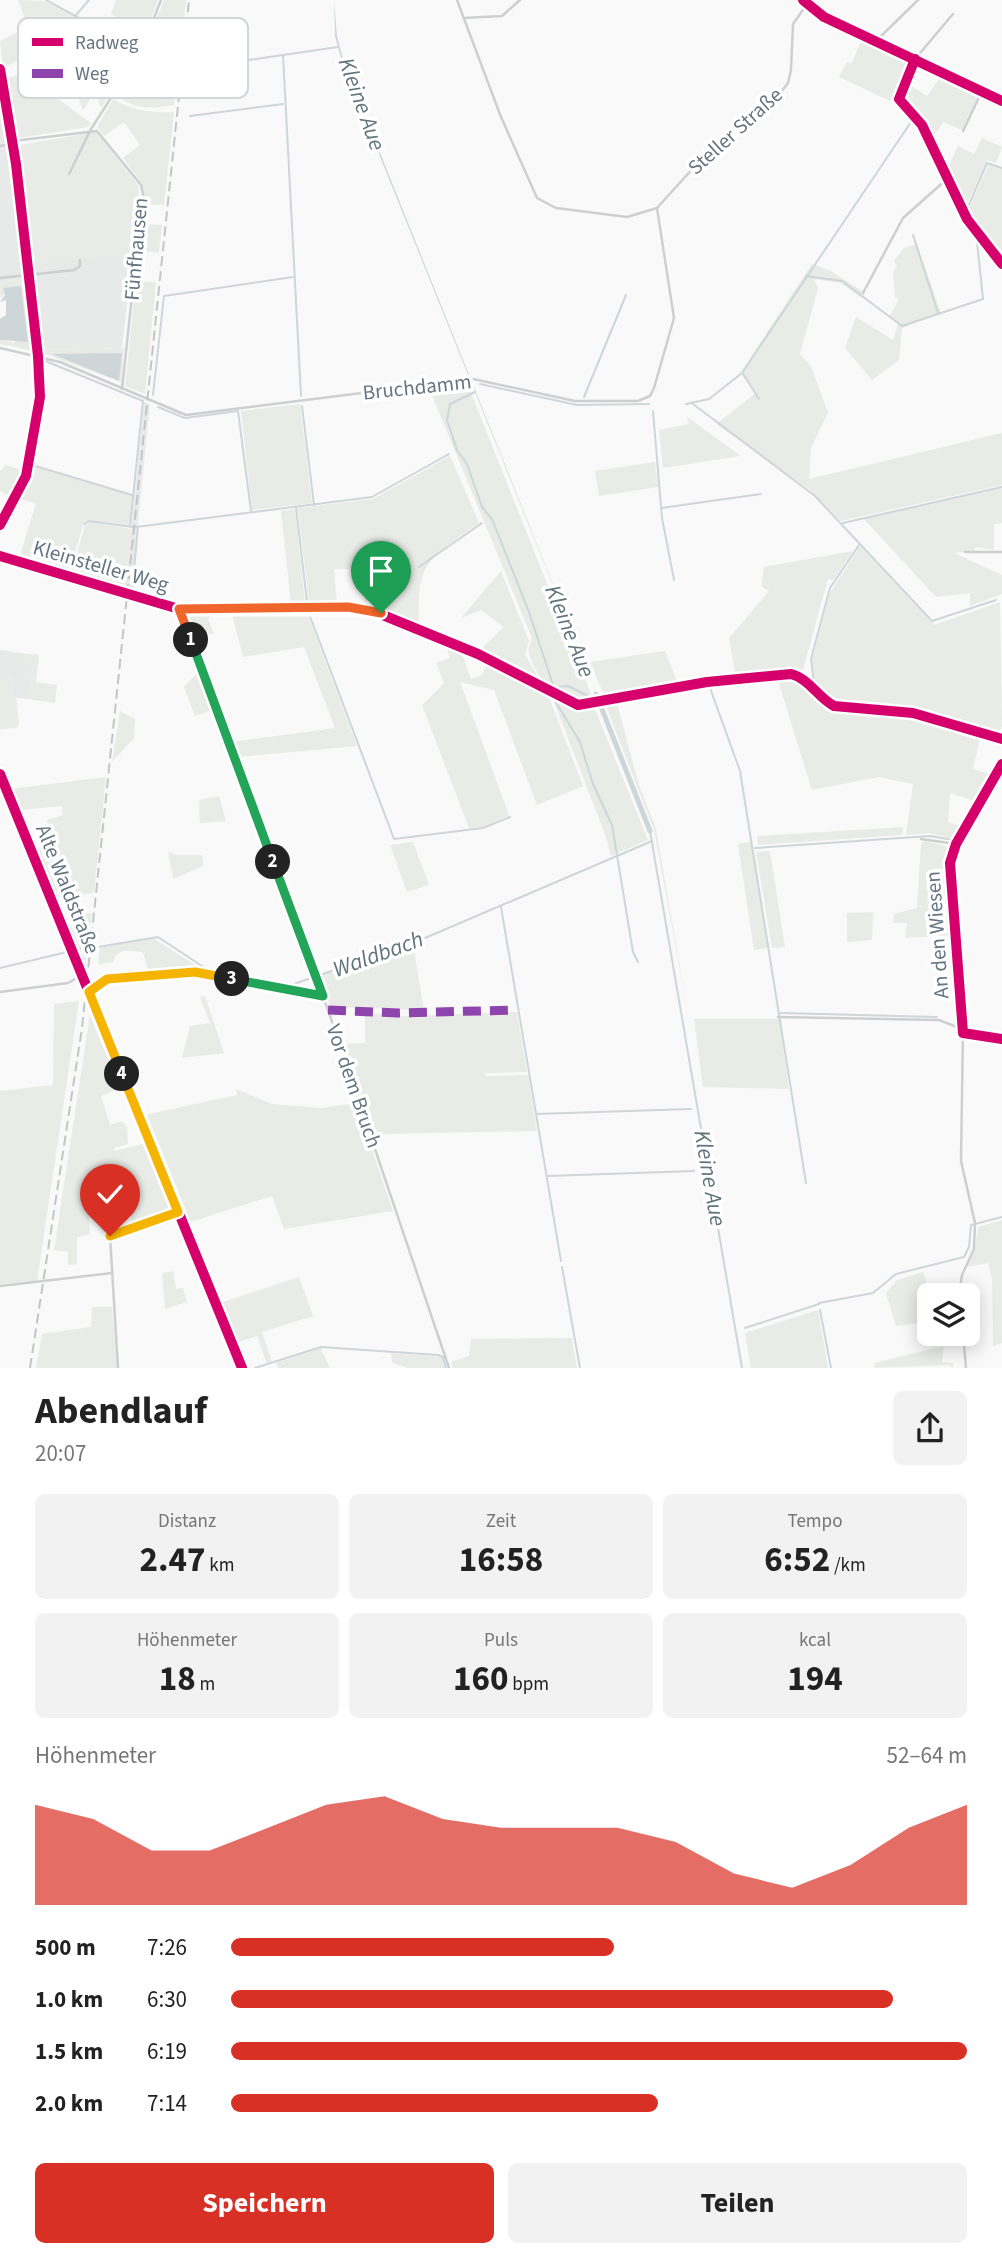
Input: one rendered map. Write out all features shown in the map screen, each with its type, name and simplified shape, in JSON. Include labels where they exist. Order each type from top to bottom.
[{"type":"street","points":[[154,18],[161,0]]},
{"type":"street","points":[[457,0],[501,117],[541,203],[556,208],[627,217],[657,208]]},
{"type":"street","points":[[464,18],[502,16],[520,0]]},
{"type":"street","points":[[875,42],[918,0]]},
{"type":"street","points":[[805,2],[824,17],[1002,101]]},
{"type":"street","name":"Steller Straße","points":[[657,208],[715,144],[778,96],[788,83],[793,24],[805,2]]},
{"type":"street","points":[[953,14],[915,60],[899,99],[922,125],[972,225],[1002,264]]},
{"type":"street","points":[[0,69],[27,264]]},
{"type":"street","points":[[963,131],[981,92]]},
{"type":"street","points":[[69,174],[91,129],[111,98]]},
{"type":"street","points":[[0,146],[91,129]]},
{"type":"street","name":"Fünfhausen","points":[[91,129],[97,131],[137,179],[143,194],[122,389]]},
{"type":"street","points":[[863,293],[903,218],[948,178]]},
{"type":"street","name":"Bruchdamm","points":[[0,348],[38,356],[182,414],[192,415],[473,379],[584,402],[638,401],[650,396],[654,388],[674,318],[657,208]]},
{"type":"street","points":[[0,278],[74,270],[80,266],[80,260]]},
{"type":"street","points":[[0,525],[26,476],[40,397],[29,279]]},
{"type":"street","points":[[965,552],[1002,552]]},
{"type":"street","name":"Kleinsteller Weg","points":[[0,556],[179,609],[348,607],[381,613],[478,654],[551,692]]},
{"type":"street","name":"Vor dem Bruch","points":[[179,609],[316,976],[449,1368]]},
{"type":"street","name":"An den Wiesen","points":[[960,1283],[961,1275],[974,1249],[975,1224],[961,1161],[963,1031],[950,863],[956,844],[1002,764]]},
{"type":"street","name":"Alte Waldstraße","points":[[0,774],[242,1368]]},
{"type":"street","points":[[921,839],[956,844]]},
{"type":"street","points":[[89,992],[107,979],[195,972],[323,996]]},
{"type":"street","points":[[0,992],[68,983],[82,975]]},
{"type":"street","name":"An den Wiesen","points":[[780,1017],[939,1020],[963,1031]]},
{"type":"street","points":[[963,1031],[1002,1039]]},
{"type":"street","points":[[105,1212],[106,1235],[110,1236]]},
{"type":"street","points":[[110,1236],[178,1212]]},
{"type":"street","points":[[110,1236],[118,1368]]},
{"type":"street","points":[[0,1286],[112,1273]]},
{"type":"street","points":[[964,1346],[966,1368]]},
{"type":"shaded area","points":[[18,0],[44,1],[76,18],[25,18]]},
{"type":"shaded area","points":[[116,0],[158,0],[151,18],[118,18],[111,14]]},
{"type":"shaded area","points":[[164,0],[186,0],[184,18],[157,18]]},
{"type":"shaded area","points":[[334,0],[337,36],[344,63],[599,699],[343,65],[335,36]]},
{"type":"shaded area","points":[[18,32],[18,60],[3,68],[0,41]]},
{"type":"shaded area","points":[[861,41],[911,64],[890,101],[839,77],[847,62],[852,63]]},
{"type":"shaded area","points":[[18,75],[18,98],[59,98],[91,123],[88,127],[19,138],[6,79]]},
{"type":"shaded area","points":[[940,78],[978,96],[962,130],[943,122],[935,135],[901,93],[906,83],[927,96]]},
{"type":"shaded area","points":[[78,98],[91,98],[83,110]]},
{"type":"shaded area","points":[[97,98],[107,98],[101,108]]},
{"type":"shaded area","points":[[120,98],[175,98],[174,105],[158,107],[144,107]]},
{"type":"shaded area","points":[[113,99],[142,110],[174,112],[164,205],[143,204],[142,184],[123,158],[140,145],[124,122],[104,136],[97,127]]},
{"type":"shaded area","points":[[0,100],[22,266],[133,252],[122,348],[40,350],[31,278],[0,281]]},
{"type":"shaded area","points":[[96,132],[139,186],[135,252],[22,267],[9,147]]},
{"type":"shaded area","points":[[982,138],[1002,147],[996,163],[987,160],[965,208],[947,170],[958,146],[974,154]]},
{"type":"shaded area","points":[[989,164],[1002,169],[1002,261],[977,229],[969,208]]},
{"type":"shaded area","points":[[141,224],[162,225],[159,253],[139,250]]},
{"type":"shaded area","points":[[917,244],[941,313],[902,328],[899,360],[872,380],[845,348],[856,317],[893,340],[898,324],[889,317],[899,299],[895,297],[893,272],[897,266],[894,261],[904,248]]},
{"type":"shaded area","points":[[812,264],[831,271],[865,293],[862,298],[841,283],[814,279],[818,288],[800,354],[811,366],[828,413],[811,448],[809,479],[1002,433],[1002,485],[841,521],[809,489],[716,424],[756,393],[741,372]]},
{"type":"shaded area","points":[[31,278],[40,350],[124,348],[121,382],[42,353],[0,344],[0,340],[15,343],[5,293],[0,298],[0,281]]},
{"type":"shaded area","points":[[136,281],[156,282],[145,394],[125,386]]},
{"type":"shaded area","points":[[21,286],[28,342],[0,340],[0,319],[6,315],[6,300],[0,302],[5,295],[3,288]]},
{"type":"shaded area","points":[[122,353],[119,381],[52,354]]},
{"type":"shaded area","points":[[467,383],[593,699],[571,698],[552,689],[544,682],[533,664],[529,651],[532,638],[429,388]]},
{"type":"shaded area","points":[[144,402],[150,404],[131,591],[125,589]]},
{"type":"shaded area","points":[[300,404],[312,503],[252,510],[241,411]]},
{"type":"shaded area","points":[[687,417],[741,456],[663,468],[659,430],[689,424]]},
{"type":"shaded area","points":[[450,456],[479,523],[447,546],[428,564],[420,588],[419,626],[365,607],[364,569],[334,569],[337,604],[309,604],[298,508],[373,499]]},
{"type":"shaded area","points":[[655,462],[658,487],[599,496],[595,471]]},
{"type":"shaded area","points":[[6,465],[24,471],[12,498],[0,491],[0,471]]},
{"type":"shaded area","points":[[32,466],[132,495],[129,525],[90,520],[84,522],[69,573],[19,559],[36,503],[18,499]]},
{"type":"shaded area","points":[[1002,488],[1002,523],[994,524],[994,550],[976,547],[974,551],[954,553],[1002,575],[1002,594],[970,606],[970,593],[936,597],[864,519]]},
{"type":"shaded area","points":[[295,509],[305,604],[291,604],[281,511]]},
{"type":"shaded area","points":[[90,522],[131,529],[125,589],[71,574],[85,525]]},
{"type":"shaded area","points":[[860,546],[934,625],[1000,602],[1002,727],[997,735],[978,724],[915,708],[834,700],[819,687],[812,674],[812,660],[830,593]]},
{"type":"shaded area","points":[[853,551],[833,580],[828,579],[802,673],[745,675],[735,672],[729,638],[769,591],[761,586],[764,567]]},
{"type":"shaded area","points":[[501,571],[529,641],[525,655],[543,685],[479,651],[504,627],[481,610],[461,618]]},
{"type":"shaded area","points":[[183,610],[216,610],[208,619],[214,634],[190,632]]},
{"type":"shaded area","points":[[231,610],[306,610],[357,746],[237,757],[231,742],[335,728],[304,647],[243,657]]},
{"type":"shaded area","points":[[444,641],[460,648],[471,679],[482,675],[488,661],[547,692],[583,786],[537,805],[494,690],[460,682],[509,815],[483,827],[469,828],[422,705],[444,683],[436,663],[450,658]]},
{"type":"shaded area","points":[[0,650],[21,653],[25,662],[33,664],[28,699],[11,697],[12,678],[0,675]]},
{"type":"shaded area","points":[[665,651],[677,681],[603,693],[590,662]]},
{"type":"shaded area","points":[[21,653],[39,655],[36,682],[57,685],[55,703],[28,699],[33,664],[25,662]]},
{"type":"shaded area","points":[[198,672],[212,710],[195,716],[184,687]]},
{"type":"shaded area","points":[[0,675],[12,678],[11,696],[16,697],[19,724],[16,728],[0,729]]},
{"type":"shaded area","points":[[777,677],[800,678],[832,708],[914,714],[981,733],[973,769],[993,775],[978,802],[950,793],[948,822],[963,827],[956,840],[929,833],[906,835],[913,784],[879,777],[812,790]]},
{"type":"shaded area","points":[[551,694],[577,708],[594,707],[648,840],[611,856]]},
{"type":"shaded area","points":[[604,701],[617,703],[638,782],[656,829],[688,1013],[654,830]]},
{"type":"shaded area","points":[[120,711],[135,719],[134,738],[112,762]]},
{"type":"shaded area","points":[[106,777],[94,893],[55,897],[35,851],[51,847],[47,820],[63,815],[62,806],[19,810],[11,789]]},
{"type":"shaded area","points":[[219,796],[226,821],[200,823],[199,800]]},
{"type":"shaded area","points":[[903,827],[902,835],[758,845],[757,836]]},
{"type":"shaded area","points":[[924,841],[950,847],[947,863],[953,935],[905,938],[907,923],[893,923],[894,914],[917,908],[921,844]]},
{"type":"shaded area","points":[[413,842],[429,885],[407,892],[390,845]]},
{"type":"shaded area","points":[[751,842],[768,948],[754,950],[738,844]]},
{"type":"shaded area","points":[[168,851],[175,855],[202,855],[203,866],[173,879]]},
{"type":"shaded area","points":[[770,851],[785,947],[772,948],[756,852]]},
{"type":"shaded area","points":[[873,912],[872,940],[847,942],[847,913]]},
{"type":"shaded area","points":[[92,913],[85,969],[69,931],[81,914]]},
{"type":"shaded area","points":[[153,938],[203,970],[149,973],[143,952],[129,951],[118,954],[113,962],[98,965],[100,948]]},
{"type":"shaded area","points":[[413,945],[424,1010],[331,1007],[319,976]]},
{"type":"shaded area","points":[[205,996],[224,1053],[182,1058],[190,1026],[210,1023],[200,997]]},
{"type":"shaded area","points":[[79,1001],[37,1281],[0,1284],[0,1091],[53,1085],[54,1004]]},
{"type":"shaded area","points":[[91,1008],[124,1087],[101,1096],[110,1125],[122,1121],[127,1128],[128,1144],[114,1148],[114,1151],[147,1143],[174,1209],[132,1225],[130,1204],[107,1209],[104,1185],[105,1211],[89,1212],[90,1234],[77,1237],[77,1264],[68,1265],[68,1252],[54,1250]]},
{"type":"shaded area","points":[[517,1012],[527,1072],[485,1073],[485,1076],[528,1075],[537,1131],[374,1134],[343,1044],[365,1043],[365,1013],[398,1016]]},
{"type":"shaded area","points":[[694,1019],[779,1019],[789,1089],[703,1087]]},
{"type":"shaded area","points":[[236,1089],[272,1104],[321,1108],[356,1103],[393,1211],[284,1229],[272,1196],[187,1223],[144,1115],[237,1095]]},
{"type":"shaded area","points":[[1002,1220],[1002,1343],[993,1346],[992,1278],[988,1263],[967,1267],[975,1250],[978,1227]]},
{"type":"shaded area","points":[[173,1271],[176,1289],[183,1288],[187,1302],[165,1309],[162,1273]]},
{"type":"shaded area","points":[[923,1272],[926,1283],[917,1283],[917,1323],[896,1326],[886,1293],[897,1280]]},
{"type":"shaded area","points":[[299,1277],[313,1316],[262,1332],[272,1362],[267,1364],[257,1336],[236,1343],[221,1303]]},
{"type":"shaded area","points":[[92,1307],[112,1307],[117,1368],[36,1368],[42,1334],[91,1327]]},
{"type":"shaded area","points":[[818,1310],[828,1368],[751,1368],[745,1333]]},
{"type":"shaded area","points":[[572,1338],[577,1368],[453,1368],[451,1362],[469,1356],[471,1339]]},
{"type":"shaded area","points":[[944,1346],[942,1362],[953,1363],[953,1368],[949,1365],[875,1368],[874,1363]]},
{"type":"shaded area","points":[[321,1348],[330,1368],[278,1368],[276,1363]]},
{"type":"shaded area","points":[[391,1353],[442,1357],[445,1368],[408,1368],[392,1363]]},
{"type":"waterway","points":[[46,0],[79,18]]},
{"type":"waterway","points":[[76,15],[89,0]]},
{"type":"waterway","points":[[248,60],[338,47]]},
{"type":"waterway","points":[[283,55],[301,396]]},
{"type":"waterway","points":[[190,116],[283,104]]},
{"type":"waterway","points":[[686,404],[709,399],[742,373],[913,119]]},
{"type":"waterway","points":[[975,226],[967,209],[987,163],[1002,168]]},
{"type":"waterway","points":[[806,276],[842,281],[902,326],[983,299],[976,232]]},
{"type":"waterway","points":[[913,235],[938,313]]},
{"type":"waterway","points":[[153,395],[164,296],[293,277]]},
{"type":"waterway","points":[[584,397],[626,295]]},
{"type":"waterway","points":[[43,360],[143,401],[130,526]]},
{"type":"waterway","points":[[743,374],[759,399]]},
{"type":"waterway","points":[[480,384],[577,405],[649,404]]},
{"type":"waterway","points":[[475,392],[450,404],[447,420],[457,450],[467,464],[482,507],[492,519],[529,612],[554,688],[552,696],[580,742],[593,784],[612,825],[633,952],[638,962]]},
{"type":"waterway","points":[[693,404],[815,496],[932,621],[996,600]]},
{"type":"waterway","points":[[302,406],[314,505]]},
{"type":"waterway","points":[[158,407],[185,418],[238,411],[251,511]]},
{"type":"waterway","points":[[653,411],[662,518],[674,580]]},
{"type":"waterway","points":[[136,527],[372,497],[449,454]]},
{"type":"waterway","points":[[32,465],[132,495]]},
{"type":"waterway","points":[[843,523],[1002,487]]},
{"type":"waterway","points":[[661,508],[761,494]]},
{"type":"waterway","points":[[296,507],[308,611],[394,839],[483,828],[510,817]]},
{"type":"waterway","points":[[84,524],[89,521],[133,527]]},
{"type":"waterway","points":[[419,567],[482,523]]},
{"type":"waterway","points":[[132,592],[138,527]]},
{"type":"waterway","points":[[859,545],[830,588],[811,659],[814,683],[835,702],[911,709],[978,725]]},
{"type":"waterway","points":[[595,696],[701,680],[709,685],[740,771],[806,1183]]},
{"type":"waterway","points":[[555,687],[568,686],[590,697]]},
{"type":"waterway","name":"Kleine Aue","points":[[596,694],[650,831]]},
{"type":"waterway","name":"Kleine Aue","points":[[650,831],[742,1368]]},
{"type":"waterway","points":[[755,848],[930,836],[953,840]]},
{"type":"waterway","name":"Waldbach","points":[[98,947],[158,937],[205,968],[291,985],[418,941],[652,841]]},
{"type":"waterway","points":[[501,907],[561,1261]]},
{"type":"waterway","name":"Waldbach","points":[[81,949],[89,948]]},
{"type":"waterway","points":[[0,968],[67,952]]},
{"type":"waterway","points":[[781,1013],[937,1017]]},
{"type":"waterway","points":[[536,1114],[691,1109]]},
{"type":"waterway","points":[[548,1176],[694,1171]]},
{"type":"waterway","points":[[819,1303],[873,1293],[896,1274],[964,1257],[969,1247],[971,1225],[1002,1217]]},
{"type":"waterway","points":[[562,1267],[580,1368]]},
{"type":"waterway","points":[[745,1328],[819,1304]]},
{"type":"waterway","points":[[820,1310],[831,1368]]},
{"type":"waterway","points":[[255,1368],[321,1347],[438,1355],[443,1357],[446,1368]]},
{"type":"railway","points":[[187,18],[189,0]]},
{"type":"railway","points":[[30,1368],[82,1028],[179,98]]},
{"type":"marked path","points":[[328,1010],[398,1013],[516,1010]]},
{"type":"cycle path","points":[[803,0],[824,17],[1002,101]]},
{"type":"cycle path","points":[[915,59],[899,99],[922,125],[967,219],[1002,264]]},
{"type":"cycle path","points":[[0,69],[16,164],[38,356],[40,397],[26,476],[0,525]]},
{"type":"cycle path","points":[[0,556],[179,609],[368,609],[478,654],[578,705],[707,682],[791,674],[798,676],[834,706],[913,713],[1002,739]]},
{"type":"cycle path","points":[[1002,764],[956,844],[950,863],[963,1033],[1002,1039]]},
{"type":"cycle path","points":[[0,774],[242,1368]]},
{"type":"route","points":[[110,1236],[178,1212],[89,992],[107,979],[201,972],[317,997],[323,996],[179,609],[348,607],[381,613]]}]
